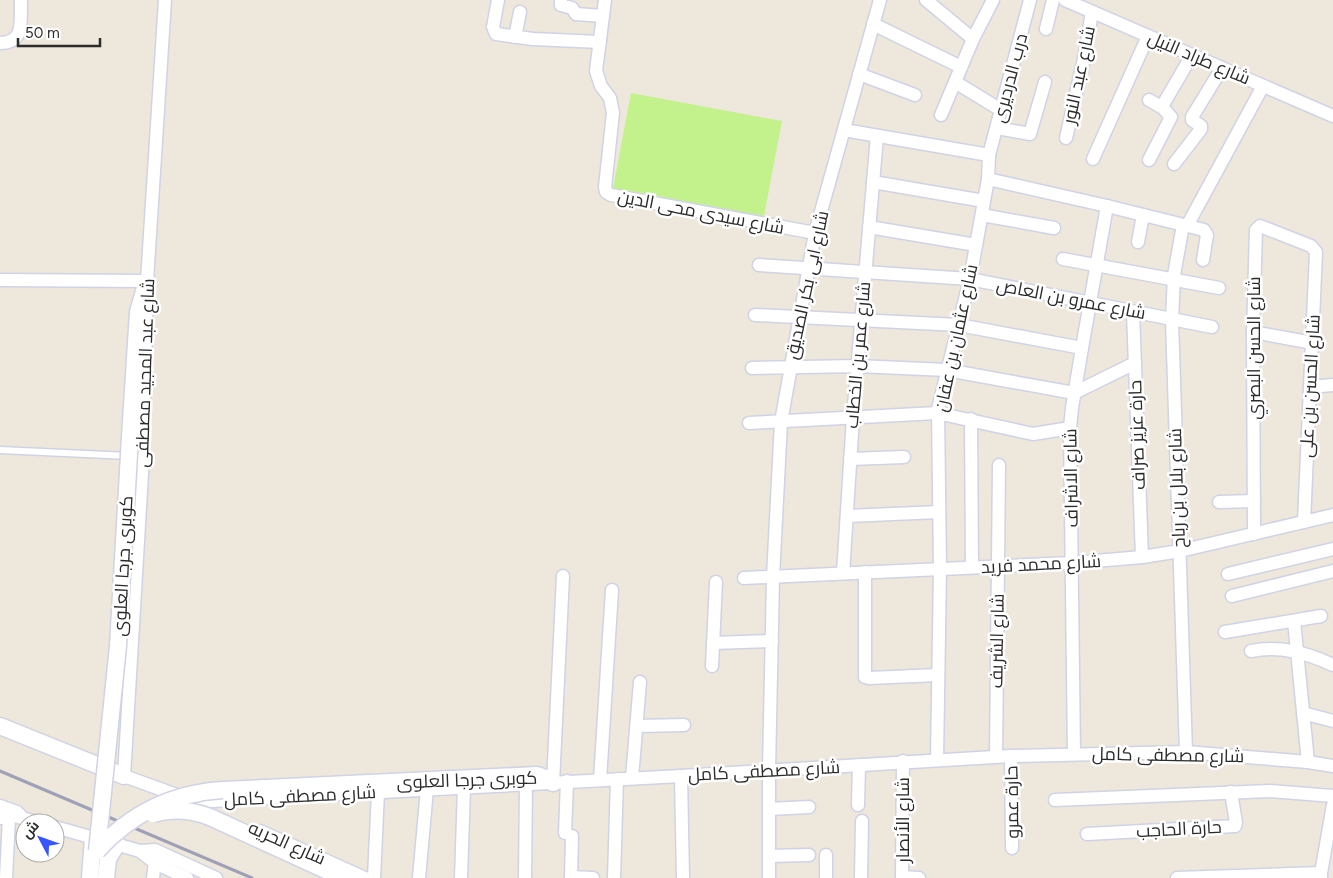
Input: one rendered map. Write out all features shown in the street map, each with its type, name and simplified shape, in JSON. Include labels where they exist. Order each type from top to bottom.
[{"type":"street","points":[[0,43],[14,41],[20,30],[21,0]]},
{"type":"street","name":"شارع عبد المجيد مصطفى","points":[[124,776],[143,456],[147,281],[165,0]]},
{"type":"street","points":[[498,0],[493,26],[496,34],[600,42]]},
{"type":"street","points":[[561,0],[562,5],[572,8],[576,14],[603,16]]},
{"type":"street","name":"شارع سيدى محى الدين","points":[[605,0],[596,71],[601,86],[610,98],[613,113],[606,192],[611,195],[815,233]]},
{"type":"street","name":"شارع ابى بكر الصديق","points":[[769,878],[773,576],[781,422],[815,233],[880,0]]},
{"type":"street","points":[[926,0],[973,39]]},
{"type":"street","points":[[941,115],[973,39],[993,0]]},
{"type":"street","name":"درب الدرديرى","points":[[989,155],[1030,0]]},
{"type":"street","points":[[1046,29],[1053,0]]},
{"type":"street","name":"شارع طراد النيل","points":[[1065,0],[1333,116]]},
{"type":"street","points":[[516,37],[520,12]]},
{"type":"street","name":"شارع عبد النور","points":[[1066,138],[1085,54],[1092,12]]},
{"type":"street","points":[[873,24],[961,67]]},
{"type":"street","points":[[1093,159],[1148,36]]},
{"type":"street","points":[[1163,108],[1164,103],[1192,56]]},
{"type":"street","points":[[1174,164],[1201,129],[1201,126],[1192,120],[1192,117],[1222,68]]},
{"type":"street","points":[[860,74],[916,95]]},
{"type":"street","points":[[954,82],[1001,110]]},
{"type":"street","points":[[996,128],[1030,134],[1045,82]]},
{"type":"street","name":"شارع بلال بن رباح","points":[[1186,752],[1172,320],[1174,280],[1185,225],[1263,86]]},
{"type":"street","points":[[1149,100],[1171,115],[1149,160]]},
{"type":"street","points":[[844,130],[989,155]]},
{"type":"street","name":"شارع عمر بن الخطاب","points":[[843,573],[857,366],[877,136]]},
{"type":"street","name":"شارع عثمان بن عفان","points":[[937,760],[940,569],[937,413],[970,279],[988,179],[989,155]]},
{"type":"street","points":[[988,179],[1204,230],[1207,233],[1204,260]]},
{"type":"street","points":[[873,182],[984,202]]},
{"type":"street","name":"شارع الاشراف","points":[[1074,754],[1070,428],[1074,393],[1107,206]]},
{"type":"street","points":[[982,215],[1054,228]]},
{"type":"street","points":[[1138,242],[1143,215]]},
{"type":"street","points":[[869,226],[976,245]]},
{"type":"street","name":"شارع الحسن البصري","points":[[1254,534],[1253,332],[1255,233],[1257,227],[1263,226],[1311,246],[1315,250]]},
{"type":"street","name":"شارع الحسن بن على","points":[[1304,522],[1313,343],[1315,250]]},
{"type":"street","points":[[1063,259],[1219,288]]},
{"type":"street","name":"شارع عمرو بن العاص","points":[[759,265],[970,279],[1212,327]]},
{"type":"street","points":[[0,280],[147,281]]},
{"type":"street","name":"كوبرى جرجا العلوى","points":[[95,878],[118,646],[138,312],[147,281]]},
{"type":"street","name":"حارة عزيز صراف","points":[[1133,312],[1142,557]]},
{"type":"street","points":[[755,315],[959,325],[1082,348]]},
{"type":"street","points":[[1253,332],[1313,343]]},
{"type":"street","points":[[752,368],[857,366],[947,370],[1074,393],[1135,363]]},
{"type":"street","points":[[1310,387],[1333,385]]},
{"type":"street","points":[[749,423],[937,413],[1033,434],[1070,428]]},
{"type":"street","points":[[971,419],[972,567]]},
{"type":"street","points":[[850,459],[904,457]]},
{"type":"street","name":"شارع الشريف","points":[[996,757],[999,465]]},
{"type":"street","points":[[1218,502],[1254,501]]},
{"type":"street","points":[[847,516],[939,512]]},
{"type":"street","name":"شارع محمد فريد","points":[[744,578],[1072,563],[1142,557],[1180,551],[1333,516]]},
{"type":"street","points":[[1333,549],[1232,573],[1236,595],[1333,571]]},
{"type":"street","points":[[865,572],[865,676],[869,678],[938,675]]},
{"type":"street","points":[[563,576],[560,782],[568,834],[571,877],[593,878]]},
{"type":"street","points":[[712,666],[716,582]]},
{"type":"street","points":[[600,780],[612,590]]},
{"type":"street","points":[[1225,632],[1321,616]]},
{"type":"street","points":[[1294,621],[1308,762]]},
{"type":"street","points":[[713,643],[772,641]]},
{"type":"street","points":[[1251,652],[1274,648],[1297,652],[1333,665]]},
{"type":"street","points":[[632,778],[640,682]]},
{"type":"street","points":[[1303,714],[1333,721]]},
{"type":"street","points":[[0,726],[124,776]]},
{"type":"street","points":[[637,726],[684,726]]},
{"type":"street","name":"شارع مصطفى كامل","points":[[194,802],[681,776],[903,761],[1074,754],[1186,752],[1308,762],[1333,766]]},
{"type":"street","name":"حارة عمرو","points":[[1011,756],[1012,848]]},
{"type":"street","name":"شارع الأنصار","points":[[902,878],[903,761]]},
{"type":"street","points":[[858,805],[859,765]]},
{"type":"street","name":"كوبرى جرجا العلوى","points":[[97,850],[123,826],[153,807],[194,793],[537,775],[560,782]]},
{"type":"street","name":"شارع الحريه","points":[[124,776],[194,802],[365,878]]},
{"type":"street","points":[[681,776],[683,878]]},
{"type":"street","points":[[614,878],[610,812],[617,779]]},
{"type":"street","points":[[525,878],[526,784]]},
{"type":"street","points":[[461,878],[464,787]]},
{"type":"street","points":[[419,878],[427,789]]},
{"type":"street","name":"حارة الحاجب","points":[[1055,800],[1270,791],[1333,796]]},
{"type":"street","points":[[374,878],[378,792]]},
{"type":"street","name":"حارة الحاجب","points":[[1087,834],[1235,826],[1231,792]]},
{"type":"street","points":[[1177,878],[1321,876],[1333,805]]},
{"type":"street","points":[[0,806],[17,812],[10,818],[6,878]]},
{"type":"street","points":[[769,809],[809,807]]},
{"type":"street","name":"كوبرى جرجا العلوى","points":[[97,850],[111,843],[142,818],[161,811],[181,810],[210,817],[343,878]]},
{"type":"street","points":[[861,878],[862,821]]},
{"type":"street","points":[[65,832],[97,850],[117,844],[140,851],[156,863],[187,878]]},
{"type":"street","points":[[106,878],[108,859],[117,844]]},
{"type":"street","points":[[90,878],[97,850]]},
{"type":"street","name":"كوبرى جرجا العلوى","points":[[97,850],[100,878]]},
{"type":"street","points":[[140,851],[155,850],[216,878]]},
{"type":"street","points":[[769,856],[809,855]]},
{"type":"street","points":[[826,855],[826,878]]},
{"type":"street","points":[[152,878],[156,863]]},
{"type":"street","points":[[902,878],[919,878]]},
{"type":"lane","points":[[0,450],[143,456]]},
{"type":"green space","points":[[631,93],[782,121],[764,216],[613,188]]},
{"type":"railway","points":[[0,771],[252,878]]}]
